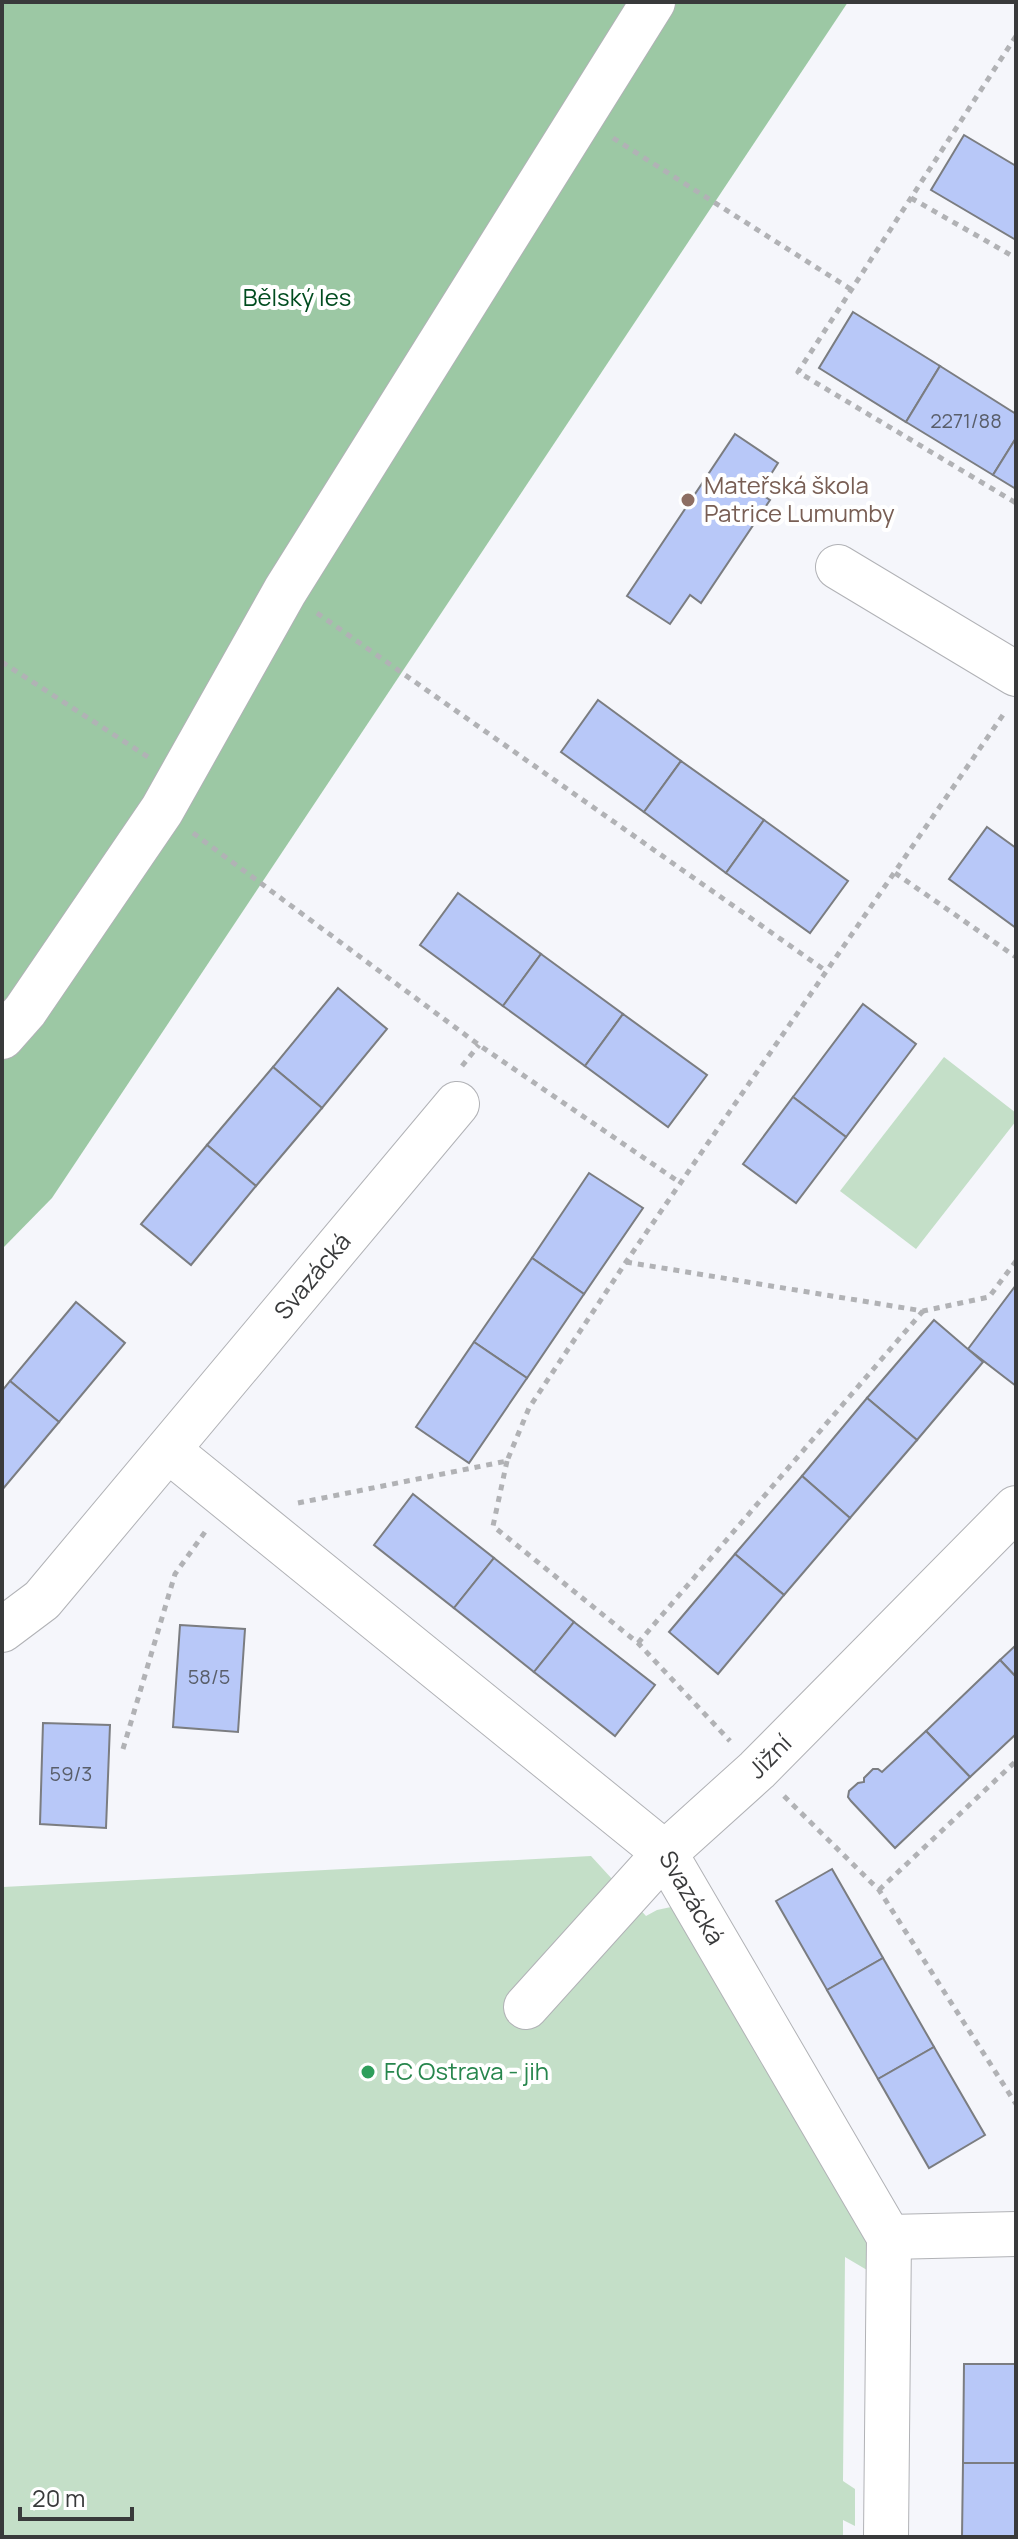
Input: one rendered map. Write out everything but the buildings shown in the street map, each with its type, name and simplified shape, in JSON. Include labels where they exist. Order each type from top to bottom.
[{"type":"street","points":[[2,1037],[25,1011],[171,793],[285,591],[653,2]]},
{"type":"street","points":[[838,567],[1012,691]]},
{"type":"street","name":"Svazácká","points":[[2,1630],[42,1600],[457,1104]]},
{"type":"street","name":"Svazácká","points":[[168,1450],[665,1853],[889,2237]]},
{"type":"street","name":"Jižní","points":[[526,2007],[665,1853],[757,1770],[1016,1508]]},
{"type":"street","points":[[886,2537],[889,2237],[1016,2234]]},
{"type":"path","points":[[1016,36],[798,372],[1016,503]]},
{"type":"path","points":[[580,117],[852,290]]},
{"type":"path","points":[[911,198],[1016,258]]},
{"type":"path","points":[[285,591],[826,971]]},
{"type":"path","points":[[2,662],[171,793],[479,1045],[679,1182]]},
{"type":"path","points":[[1012,691],[895,873],[679,1182],[529,1408],[507,1461],[493,1526],[638,1643],[757,1770],[879,1890],[1016,2104]]},
{"type":"path","points":[[895,873],[1016,957]]},
{"type":"path","points":[[626,1262],[923,1311],[989,1297],[1016,1261]]},
{"type":"path","points":[[638,1643],[923,1311]]},
{"type":"path","points":[[123,1749],[175,1574],[237,1506],[507,1461]]},
{"type":"path","points":[[879,1890],[1016,1761]]},
{"type":"green space","name":"Bělský les","points":[[2,2],[848,2],[52,1198],[2,1249]]},
{"type":"green space","points":[[944,1057],[1016,1113],[1016,1121],[916,1249],[840,1191]]},
{"type":"green space","name":"FC Ostrava - jih","points":[[591,1856],[646,1916],[671,1907],[874,2255],[867,2270],[845,2257],[843,2481],[855,2489],[855,2526],[843,2520],[843,2537],[2,2537],[3,1887]]},
{"type":"place","name":"Mateřská škola Patrice Lumumby","points":[[688,500]]},
{"type":"place","name":"FC Ostrava - jih","points":[[368,2072]]}]
